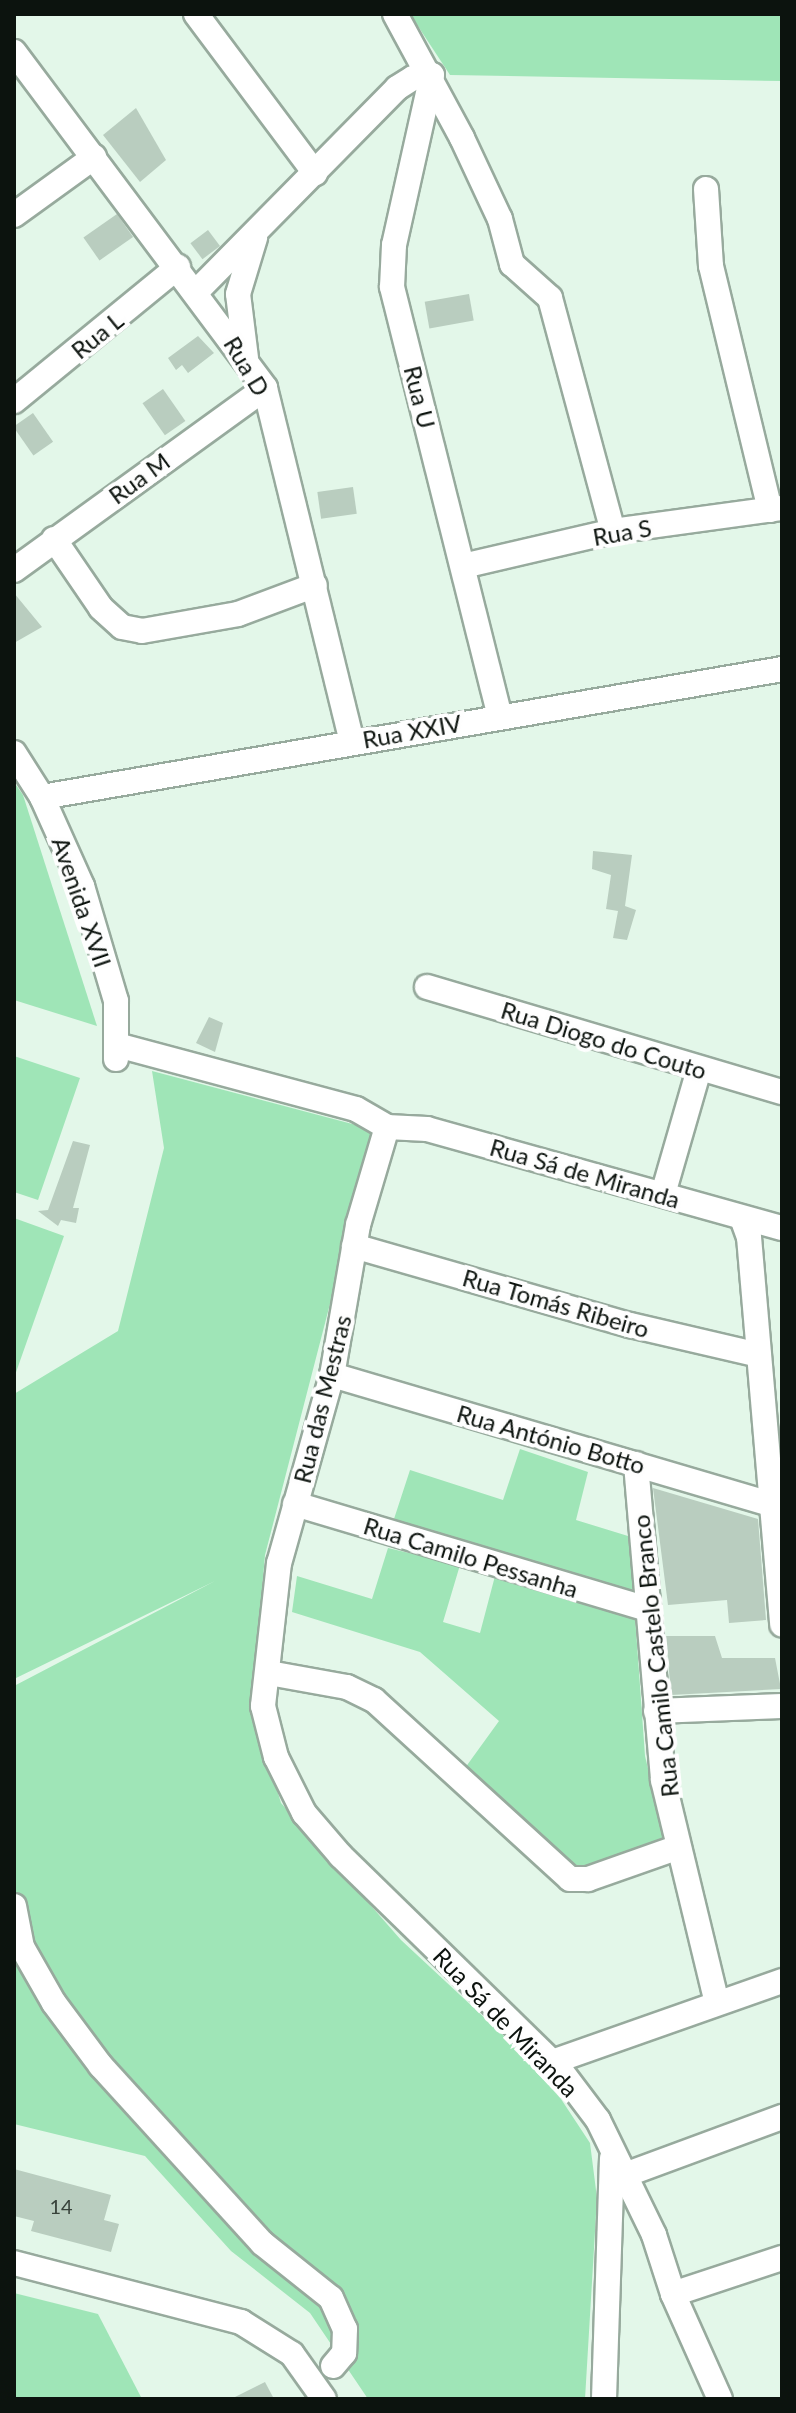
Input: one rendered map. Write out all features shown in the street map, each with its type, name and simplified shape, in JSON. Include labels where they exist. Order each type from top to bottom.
[{"type":"street","points":[[196,14],[315,173]]},
{"type":"street","points":[[395,14],[432,75],[500,219],[512,264],[550,298],[613,531]]},
{"type":"street","name":"Rua D","points":[[14,52],[246,358],[265,388],[352,741]]},
{"type":"street","points":[[196,292],[397,88],[413,78],[432,75]]},
{"type":"street","name":"Rua U","points":[[432,75],[394,245],[392,287],[500,716]]},
{"type":"street","points":[[14,215],[94,157]]},
{"type":"street","points":[[706,189],[711,266],[776,509]]},
{"type":"street","points":[[246,358],[238,294],[259,229]]},
{"type":"street","name":"Rua L","points":[[14,401],[178,267]]},
{"type":"street","name":"Rua M","points":[[14,570],[265,388]]},
{"type":"street","name":"Rua S","points":[[463,566],[613,531],[776,509]]},
{"type":"street","points":[[54,539],[101,608],[122,627],[142,631],[238,614],[315,585]]},
{"type":"street","name":"Rua XXIV","points":[[42,797],[782,669]]},
{"type":"street","name":"Avenida XVII","points":[[14,753],[42,797],[87,900],[116,1001],[116,1053],[356,1109],[387,1127]]},
{"type":"street","name":"Rua Diogo do Couto","points":[[427,987],[782,1092]]},
{"type":"street","points":[[663,1194],[699,1069]]},
{"type":"street","name":"Rua Sá de Miranda","points":[[387,1127],[427,1129],[782,1228]]},
{"type":"street","name":"Rua das Mestras","points":[[269,1673],[279,1563],[332,1375],[354,1246],[387,1127]]},
{"type":"street","points":[[742,1218],[749,1237],[782,1625]]},
{"type":"street","name":"Rua Tomás Ribeiro","points":[[354,1246],[630,1325],[759,1355]]},
{"type":"street","name":"Rua António Botto","points":[[332,1375],[771,1504]]},
{"type":"street","name":"Rua Camilo Castelo Branco","points":[[636,1464],[663,1780],[717,2003]]},
{"type":"street","name":"Rua Camilo Pessanha","points":[[295,1504],[648,1609]]},
{"type":"street","points":[[269,1673],[347,1687],[374,1700],[570,1879],[588,1879],[679,1847]]},
{"type":"street","name":"Rua Sá de Miranda","points":[[269,1673],[267,1719],[276,1757],[304,1813],[552,2062],[598,2120],[610,2145],[618,2175]]},
{"type":"street","points":[[656,1711],[782,1706]]},
{"type":"street","points":[[14,1906],[22,1947],[54,2003],[101,2066],[262,2243],[331,2298],[345,2329],[344,2353],[333,2366]]},
{"type":"street","points":[[552,2062],[782,1981]]},
{"type":"street","points":[[618,2175],[782,2117]]},
{"type":"street","points":[[618,2175],[638,2198],[673,2294],[720,2399]]},
{"type":"street","points":[[604,2399],[611,2220],[618,2175]]},
{"type":"street","points":[[611,2220],[621,2202],[638,2198]]},
{"type":"street","points":[[611,2262],[638,2198]]},
{"type":"street","points":[[611,2262],[626,2238],[640,2233],[656,2243]]},
{"type":"street","points":[[673,2294],[782,2258]]},
{"type":"street","points":[[14,2263],[241,2322],[292,2354],[324,2399]]},
{"type":"green space","points":[[410,14],[782,14],[782,81],[450,75]]},
{"type":"green space","points":[[14,782],[23,795],[97,1026],[14,1000]]},
{"type":"green space","points":[[14,1056],[80,1078],[38,1200],[14,1192]]},
{"type":"green space","points":[[152,1071],[375,1130],[265,1555],[252,1707],[281,1803],[401,1940],[503,2035],[561,2099],[590,2143],[597,2198],[585,2399],[368,2399],[310,2313],[231,2251],[145,2156],[14,2124],[14,1686],[215,1581],[14,1679],[14,1394],[118,1331],[164,1148]]},
{"type":"green space","points":[[14,1218],[64,1236],[14,1378]]},
{"type":"green space","points":[[520,1449],[588,1472],[576,1520],[628,1536],[634,1594],[393,1522],[410,1470],[503,1500]]},
{"type":"green space","points":[[388,1548],[460,1565],[443,1622],[480,1633],[495,1576],[635,1616],[645,1756],[665,1839],[588,1866],[564,1867],[465,1768],[499,1721],[420,1652],[292,1612],[297,1576],[372,1599]]},
{"type":"green space","points":[[14,2293],[98,2314],[142,2399],[14,2399]]},
{"type":"building","points":[[136,108],[166,160],[140,182],[103,135]]},
{"type":"building","points":[[117,214],[133,237],[99,260],[83,238]]},
{"type":"building","points":[[208,230],[220,246],[202,259],[190,243]]},
{"type":"building","points":[[469,294],[474,321],[429,328],[425,302]]},
{"type":"building","points":[[198,336],[214,353],[188,373],[182,365],[176,370],[168,358]]},
{"type":"building","points":[[163,389],[185,421],[165,435],[143,403]]},
{"type":"building","points":[[33,413],[53,442],[33,455],[14,428]]},
{"type":"building","points":[[353,487],[357,514],[321,519],[317,492]]},
{"type":"building","points":[[14,593],[42,627],[14,643]]},
{"type":"building","points":[[593,851],[632,855],[625,906],[636,910],[627,940],[613,938],[618,911],[606,909],[611,875],[592,869]]},
{"type":"building","points":[[209,1017],[223,1023],[215,1052],[196,1043]]},
{"type":"building","points":[[73,1141],[90,1145],[73,1208],[79,1208],[76,1223],[61,1220],[58,1226],[38,1211],[48,1210]]},
{"type":"building","points":[[653,1488],[758,1519],[766,1620],[729,1623],[727,1600],[668,1605]]},
{"type":"building","points":[[666,1636],[715,1636],[722,1658],[775,1658],[781,1689],[671,1695]]},
{"type":"building","points":[[14,2169],[111,2195],[104,2220],[119,2224],[111,2252],[31,2231],[34,2221],[14,2216]]},
{"type":"building","points":[[265,2382],[274,2399],[231,2399]]}]
